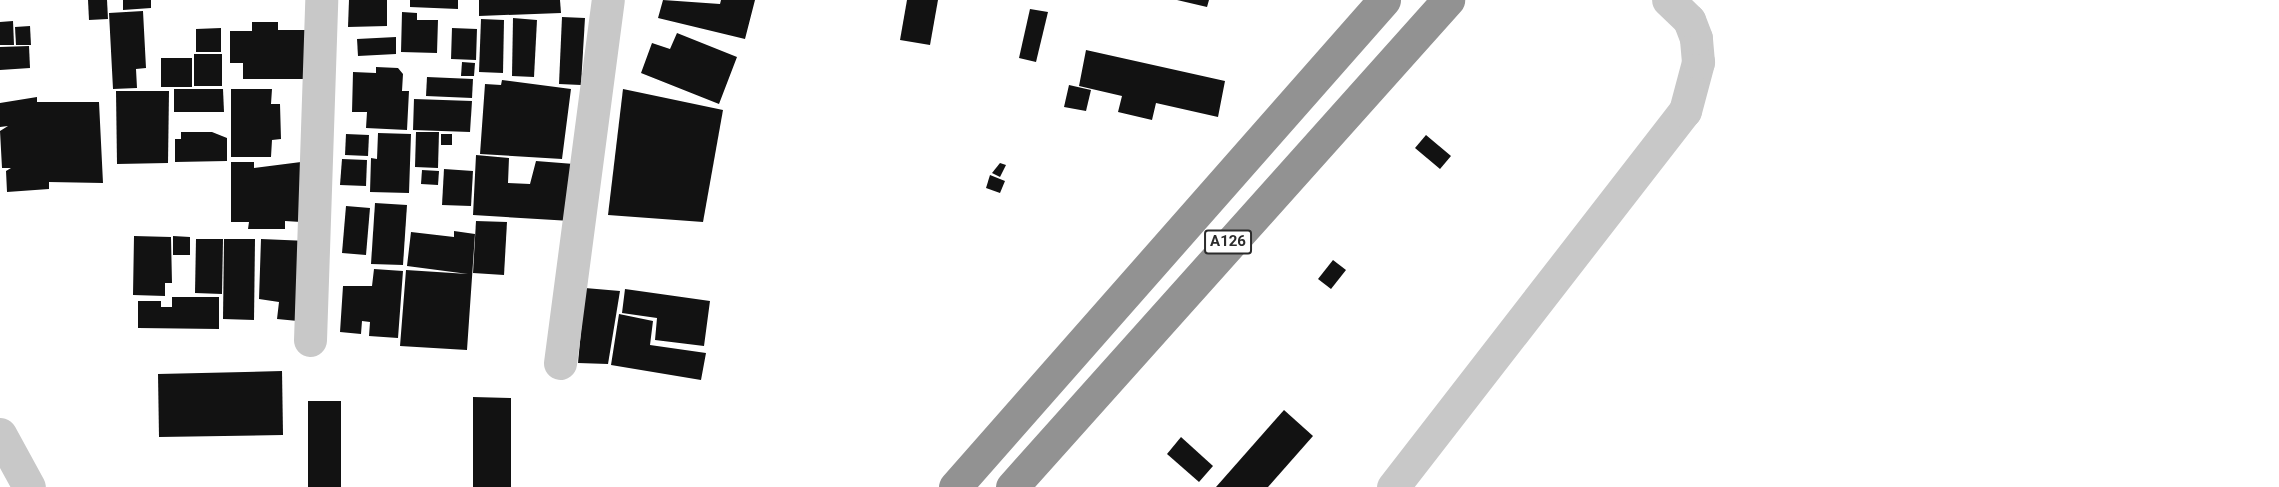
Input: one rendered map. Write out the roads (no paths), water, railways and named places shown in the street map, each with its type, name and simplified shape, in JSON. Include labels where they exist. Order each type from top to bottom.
[{"type":"highway","name":"A126","points":[[955,487],[1384,0]]},
{"type":"highway","name":"A126","points":[[1012,487],[1448,0]]},
{"type":"street","points":[[310,340],[321,0]]},
{"type":"street","points":[[560,363],[608,0]]},
{"type":"street","points":[[1393,487],[1685,111],[1698,62],[1696,38],[1689,20],[1668,0]]},
{"type":"street","points":[[0,434],[18,485]]}]
